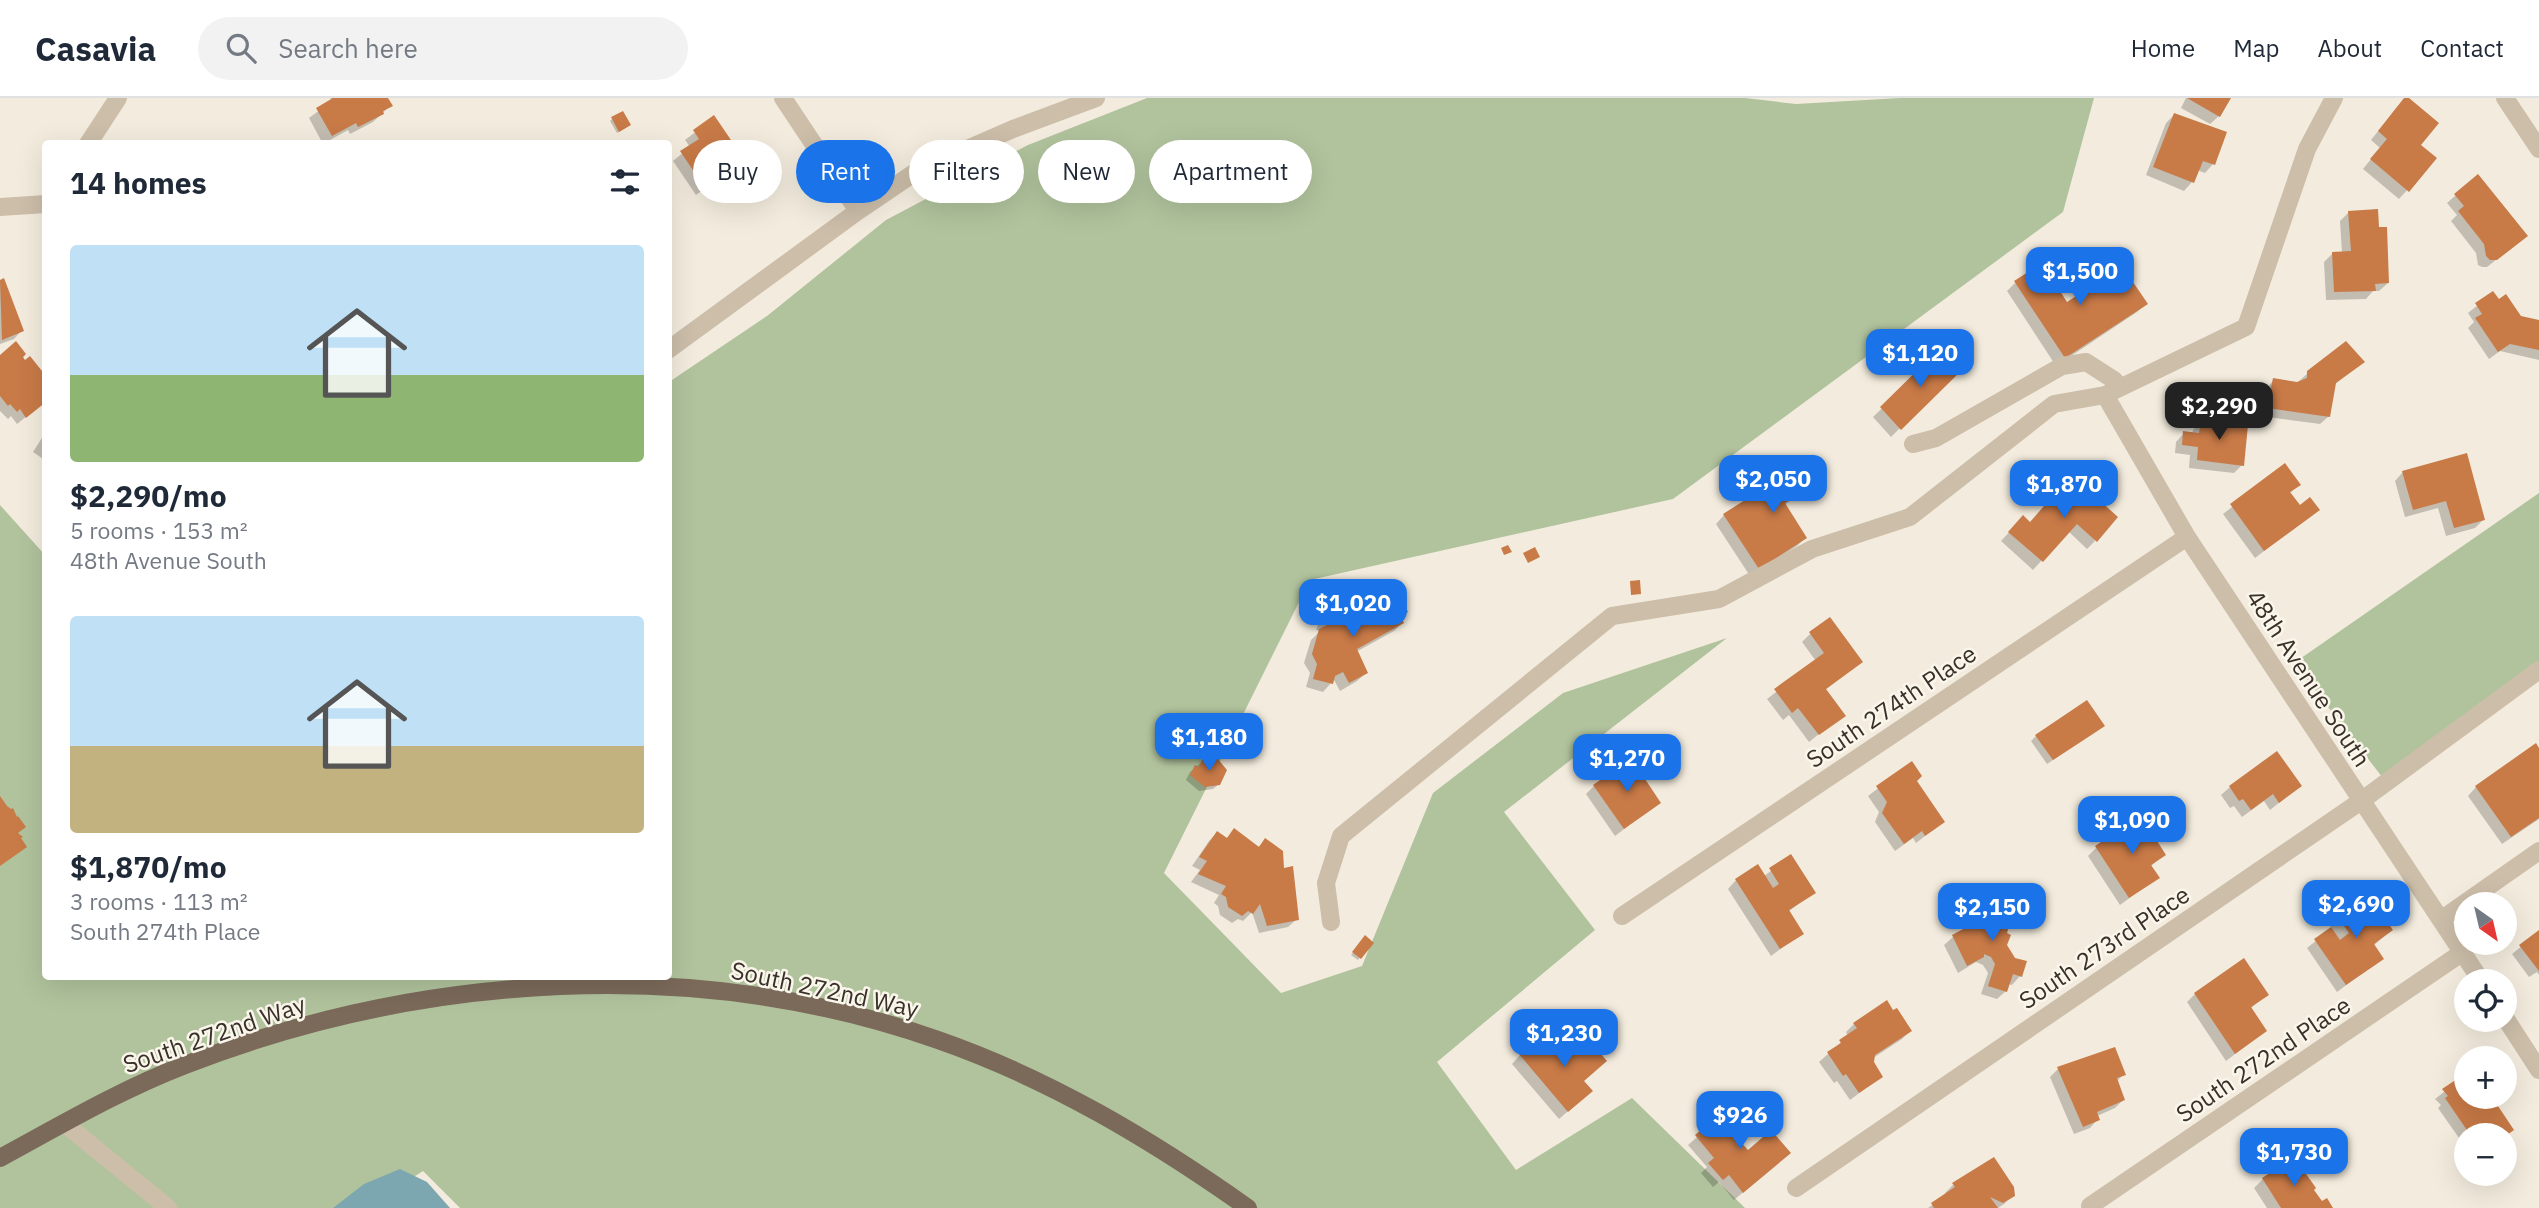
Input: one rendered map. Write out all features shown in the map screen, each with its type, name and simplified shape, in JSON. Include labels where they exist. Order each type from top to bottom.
[{"type":"main road","name":"South 272nd Way","points":[[0,1158],[114,1095],[186,1065],[303,1026],[429,999],[562,986],[697,988],[759,995],[826,1009],[895,1027],[962,1049],[1066,1095],[1126,1127],[1183,1161],[1248,1208]]},
{"type":"street","points":[[91,140],[118,98]]},
{"type":"street","points":[[783,98],[858,211]]},
{"type":"street","points":[[672,347],[858,211],[917,172],[1013,129],[1096,98]]},
{"type":"street","points":[[1331,922],[1326,883],[1341,836],[1612,616],[1718,599],[1811,549],[1910,517],[2054,404],[2112,391],[2246,327],[2307,149],[2334,98]]},
{"type":"street","points":[[2505,98],[2539,149]]},
{"type":"street","points":[[0,207],[42,204]]},
{"type":"street","points":[[1913,444],[1936,438],[2062,366],[2086,362],[2114,380],[2112,391]]},
{"type":"street","name":"48th Avenue South","points":[[2112,391],[2187,537],[2454,938]]},
{"type":"street","name":"South 274th Place","points":[[1622,916],[2187,537]]},
{"type":"street","name":"South 273rd Place","points":[[1796,1188],[2361,801],[2539,670]]},
{"type":"street","points":[[2442,919],[2539,851]]},
{"type":"street","name":"South 272nd Place","points":[[2090,1206],[2457,956]]},
{"type":"street","points":[[2514,1032],[2539,1070]]},
{"type":"street","points":[[64,1123],[168,1208]]},
{"type":"green space","points":[[1147,98],[1745,98],[1796,104],[1900,98],[2094,98],[2063,212],[1673,499],[1310,580],[1164,873],[1281,993],[1362,966],[1433,793],[1563,693],[1727,638],[1504,812],[1595,930],[1437,1062],[1516,1170],[1632,1098],[1745,1208],[460,1208],[423,1171],[365,1208],[0,1208],[0,505],[42,552],[42,980],[672,980],[672,380],[767,316],[886,220],[918,203],[1024,203],[1024,147],[1038,141],[1038,203],[1135,203],[1135,140],[1041,140]]},
{"type":"green space","points":[[2539,493],[2539,670],[2386,782],[2294,663]]},
{"type":"water","points":[[400,1169],[427,1182],[450,1208],[333,1208],[364,1184]]},
{"type":"building","points":[[333,98],[388,98],[393,106],[383,111],[384,114],[358,127],[356,123],[332,136],[316,108]]},
{"type":"building","points":[[2187,98],[2231,98],[2220,117]]},
{"type":"building","points":[[2404,98],[2409,98],[2439,123],[2421,145],[2437,158],[2409,192],[2370,159],[2387,139],[2378,131]]},
{"type":"building","points":[[623,111],[631,125],[619,132],[611,117]]},
{"type":"building","points":[[2174,113],[2227,132],[2215,165],[2203,161],[2194,183],[2153,167]]},
{"type":"building","points":[[714,115],[731,140],[697,140],[693,130]]},
{"type":"building","points":[[693,143],[693,170],[680,151]]},
{"type":"building","points":[[2478,174],[2528,236],[2497,260],[2490,260],[2486,256],[2484,244],[2458,211],[2464,206],[2454,194]]},
{"type":"building","points":[[2378,209],[2379,227],[2387,227],[2389,283],[2375,284],[2376,291],[2334,292],[2332,252],[2351,251],[2348,211]]},
{"type":"building","points":[[2042,263],[2067,302],[2122,266],[2148,304],[2065,358],[2014,281]]},
{"type":"building","points":[[4,278],[24,331],[2,340],[0,280]]},
{"type":"building","points":[[2493,291],[2499,299],[2506,294],[2521,316],[2539,320],[2539,350],[2510,344],[2498,352],[2475,318],[2482,314],[2475,303]]},
{"type":"building","points":[[16,341],[26,354],[23,357],[25,360],[30,356],[42,371],[42,405],[26,418],[20,409],[17,412],[0,396],[0,355]]},
{"type":"building","points":[[2346,341],[2365,362],[2336,383],[2330,417],[2267,408],[2273,378],[2297,382],[2307,378],[2307,371]]},
{"type":"building","points":[[1940,348],[1961,371],[1901,430],[1880,407]]},
{"type":"building","points":[[2201,420],[2248,425],[2244,466],[2197,460],[2198,447],[2182,445],[2183,431],[2199,433]]},
{"type":"building","points":[[2467,453],[2485,520],[2454,528],[2446,501],[2413,510],[2402,471]]},
{"type":"building","points":[[1811,459],[1824,478],[1785,503],[1807,538],[1759,569],[1723,514],[1781,477],[1776,469],[1784,463],[1788,470]]},
{"type":"building","points":[[2285,463],[2301,485],[2290,492],[2300,505],[2310,497],[2320,510],[2264,551],[2230,504]]},
{"type":"building","points":[[2071,475],[2118,517],[2097,542],[2077,524],[2043,562],[2008,532],[2023,515],[2030,522]]},
{"type":"building","points":[[1508,545],[1512,552],[1504,555],[1501,548]]},
{"type":"building","points":[[1535,547],[1540,557],[1528,563],[1523,553]]},
{"type":"building","points":[[1640,580],[1641,594],[1631,595],[1630,581]]},
{"type":"building","points":[[1398,594],[1408,612],[1400,616],[1404,623],[1357,649],[1368,673],[1349,683],[1343,672],[1335,676],[1333,684],[1313,679],[1317,664],[1312,654],[1319,629],[1331,623],[1323,621],[1327,609],[1340,612],[1339,615],[1344,616],[1345,613],[1358,616]]},
{"type":"building","points":[[1830,617],[1863,662],[1826,689],[1846,716],[1819,735],[1798,708],[1792,713],[1774,689],[1824,653],[1809,632]]},
{"type":"building","points":[[2087,700],[2105,726],[2053,760],[2035,735]]},
{"type":"building","points":[[2536,743],[2539,748],[2539,818],[2511,837],[2475,786]]},
{"type":"building","points":[[2277,751],[2302,786],[2279,803],[2273,794],[2251,810],[2243,799],[2239,801],[2229,786]]},
{"type":"building","points":[[1217,758],[1227,770],[1220,785],[1205,787],[1190,775],[1195,765],[1199,767],[1202,760]]},
{"type":"building","points":[[1631,758],[1661,803],[1624,829],[1593,785]]},
{"type":"building","points":[[1912,761],[1922,776],[1917,781],[1945,822],[1925,836],[1922,831],[1904,844],[1882,813],[1887,802],[1876,786]]},
{"type":"building","points":[[0,796],[7,806],[13,808],[26,827],[18,833],[27,847],[0,866]]},
{"type":"building","points":[[2141,816],[2166,855],[2151,865],[2160,878],[2129,898],[2095,846]]},
{"type":"building","points":[[1234,828],[1259,847],[1265,838],[1283,851],[1284,868],[1293,866],[1299,920],[1267,926],[1260,904],[1253,914],[1248,911],[1242,916],[1228,907],[1226,897],[1221,894],[1226,886],[1198,874],[1207,861],[1199,857],[1217,831],[1227,838]]},
{"type":"building","points":[[1791,854],[1816,893],[1789,910],[1804,934],[1780,949],[1735,879],[1758,864],[1773,888],[1779,884],[1769,868]]},
{"type":"building","points":[[2368,894],[2393,930],[2374,944],[2384,959],[2346,985],[2314,939],[2331,927],[2340,940],[2349,933],[2337,916]]},
{"type":"building","points":[[1989,896],[2016,905],[2007,933],[2011,935],[2007,945],[2015,958],[2027,961],[2022,977],[2013,974],[2007,992],[1988,986],[1995,964],[1991,957],[1984,954],[1984,957],[1967,966],[1952,935],[1982,919]]},
{"type":"building","points":[[2539,930],[2539,971],[2519,945]]},
{"type":"building","points":[[1365,935],[1374,943],[1361,959],[1352,952]]},
{"type":"building","points":[[2244,958],[2269,995],[2251,1007],[2267,1031],[2235,1054],[2194,993]]},
{"type":"building","points":[[1887,1000],[1893,1010],[1897,1008],[1912,1031],[1875,1055],[1874,1062],[1883,1077],[1859,1093],[1846,1074],[1843,1076],[1827,1052],[1857,1028],[1853,1023]]},
{"type":"building","points":[[1545,1032],[1567,1059],[1589,1040],[1607,1061],[1584,1081],[1593,1091],[1568,1112],[1519,1054]]},
{"type":"building","points":[[2115,1047],[2126,1075],[2117,1078],[2125,1100],[2097,1112],[2100,1120],[2083,1127],[2057,1067]]},
{"type":"building","points":[[2454,1081],[2454,1109],[2500,1109],[2509,1123],[2462,1123],[2442,1089]]},
{"type":"building","points":[[1727,1108],[1748,1133],[1739,1140],[1748,1150],[1771,1130],[1791,1153],[1743,1193],[1729,1175],[1723,1180],[1708,1163],[1714,1158],[1695,1135]]},
{"type":"building","points":[[1994,1157],[2014,1187],[2015,1196],[2003,1203],[1990,1197],[1998,1208],[1934,1208],[1931,1203],[1955,1187],[1952,1183]]},
{"type":"building","points":[[2294,1157],[2322,1201],[2327,1198],[2333,1208],[2281,1208],[2262,1178]]}]
